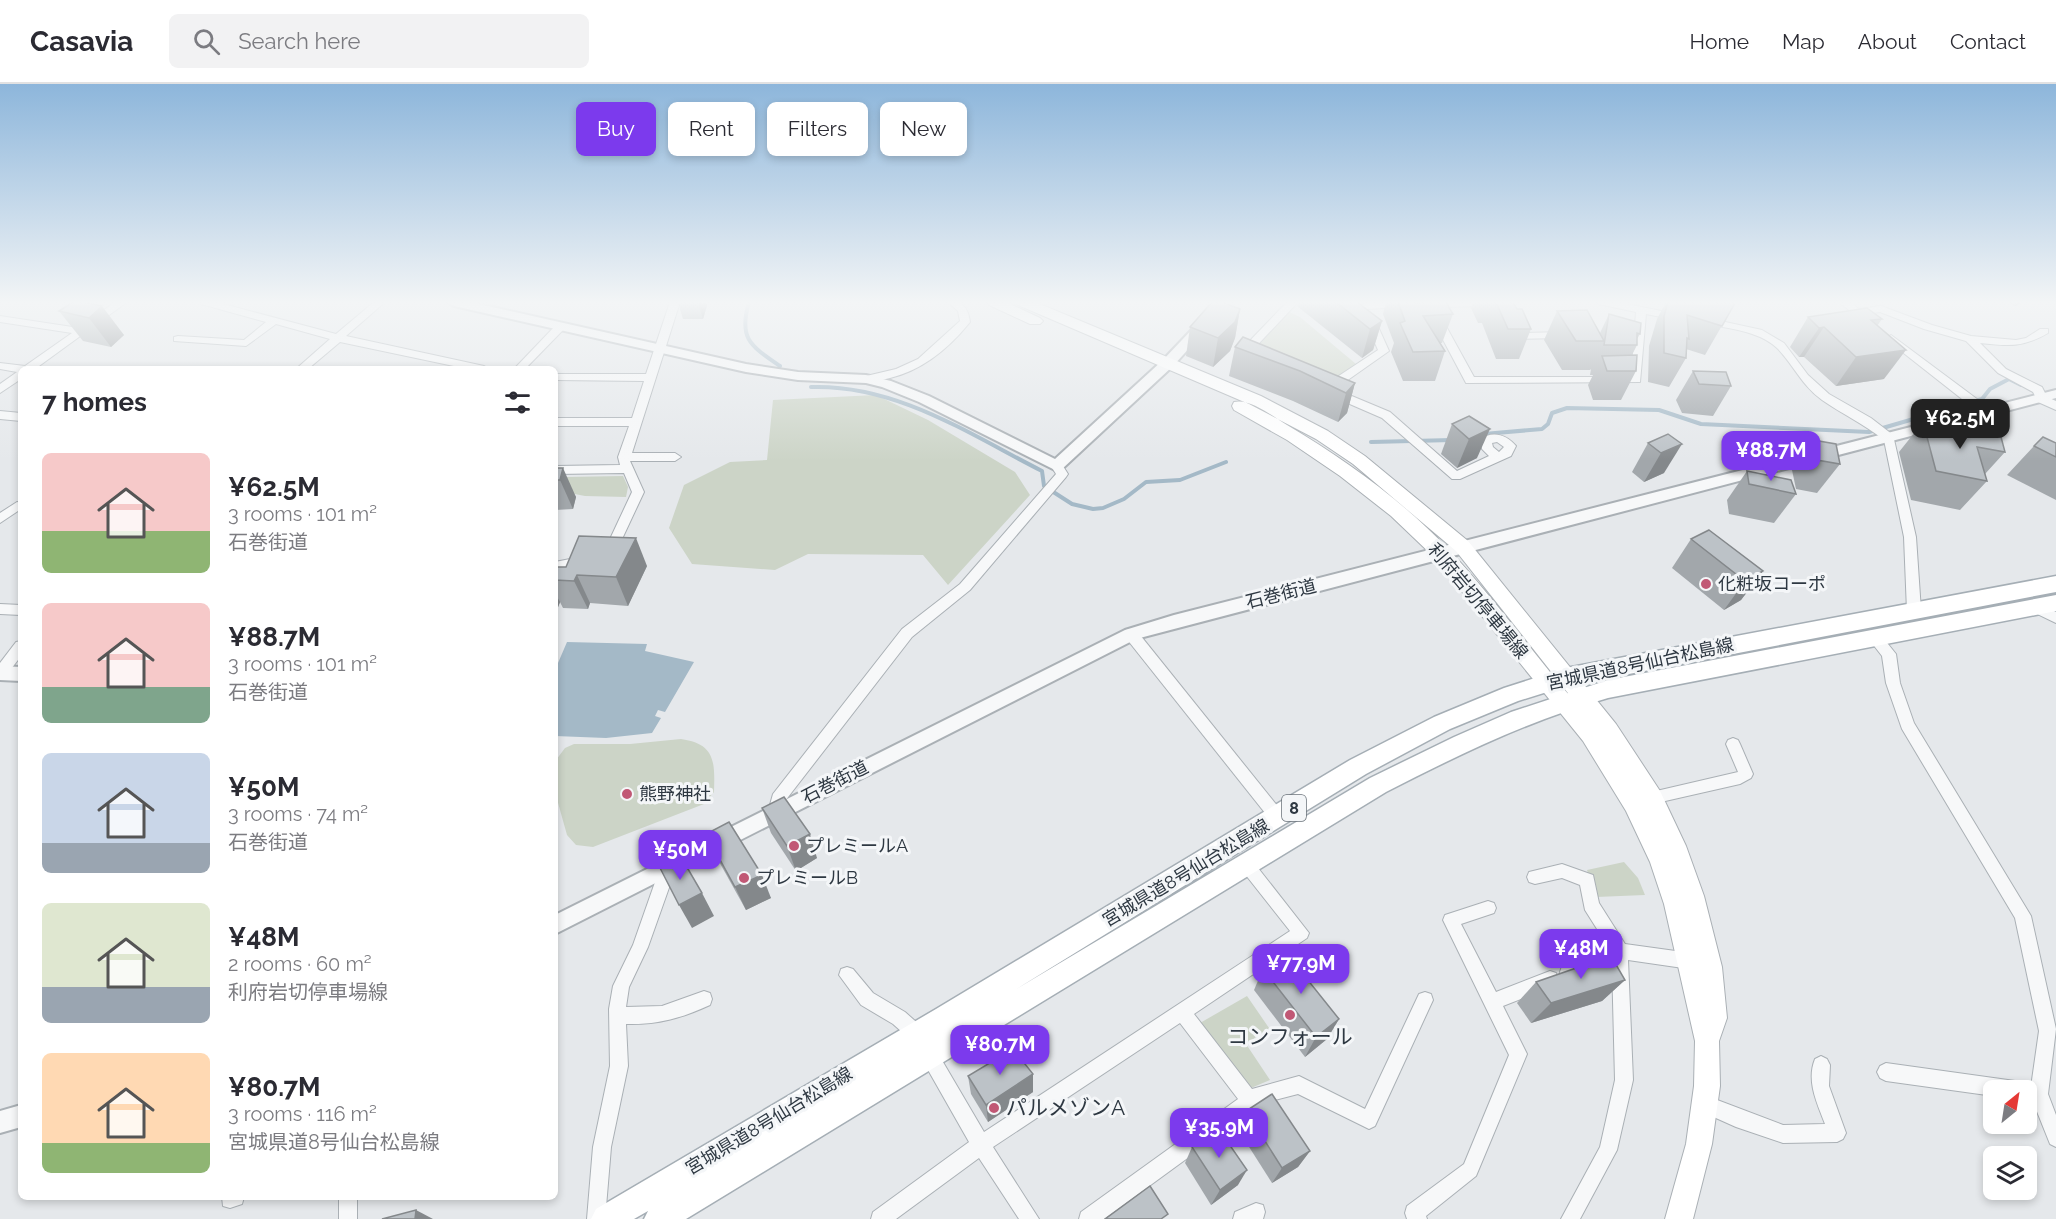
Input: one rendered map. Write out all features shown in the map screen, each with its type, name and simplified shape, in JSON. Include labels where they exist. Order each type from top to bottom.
[{"type":"main road","name":"利府岩切停車場線","points":[[1124,355],[1255,400],[1322,435],[1377,474],[1462,546],[1556,680]]},
{"type":"main road","name":"利府岩切停車場線","points":[[1135,355],[1241,407],[1320,455],[1392,508],[1440,552],[1572,699],[1627,755],[1652,798],[1675,846],[1690,885],[1707,952],[1715,1018],[1707,1041],[1704,1104],[1699,1144],[1679,1219]]},
{"type":"main road","name":"宮城県道8号仙台松島線","points":[[659,1219],[923,1044],[1358,767],[1442,723],[1512,694],[1556,680],[2056,584]]},
{"type":"main road","name":"宮城県道8号仙台松島線","points":[[606,1219],[1246,864],[1378,785],[1463,741],[1572,699],[1875,638],[2049,609]]},
{"type":"main road","name":"利府岩切停車場線","points":[[1572,699],[1641,818],[1672,892],[1690,961],[1698,1014],[1707,1041]]},
{"type":"street","points":[[32,366],[48,355]]},
{"type":"street","points":[[305,366],[318,355]]},
{"type":"street","points":[[418,355],[470,366]]},
{"type":"street","points":[[522,366],[533,355]]},
{"type":"street","points":[[558,566],[610,554],[638,492],[626,463],[635,422],[656,355]]},
{"type":"street","points":[[690,355],[772,373],[866,379],[897,374],[926,361],[932,355]]},
{"type":"street","points":[[1057,466],[1174,355]]},
{"type":"street","points":[[1248,355],[1253,357]]},
{"type":"street","points":[[1377,355],[1322,387],[1386,415],[1456,476],[1497,457]]},
{"type":"street","points":[[1456,355],[1470,381],[1636,380],[1633,355]]},
{"type":"street","points":[[1787,355],[1804,377],[1825,397],[1887,436],[1910,537],[1914,611]]},
{"type":"street","points":[[1912,355],[1982,409]]},
{"type":"street","points":[[1986,355],[2002,371],[2038,390],[2051,400]]},
{"type":"street","points":[[0,366],[18,368]]},
{"type":"street","points":[[0,389],[18,376]]},
{"type":"street","points":[[558,377],[650,378]]},
{"type":"street","points":[[776,812],[778,799],[908,633],[965,587],[1062,474],[1057,466],[924,399],[866,379]]},
{"type":"street","name":"石巻街道","points":[[558,923],[1131,634],[1887,436],[1982,409],[2051,400]]},
{"type":"street","points":[[0,415],[18,417]]},
{"type":"street","points":[[558,422],[635,422]]},
{"type":"street","points":[[558,470],[675,457]]},
{"type":"street","points":[[0,519],[17,506]]},
{"type":"street","points":[[0,609],[18,610]]},
{"type":"street","points":[[1131,634],[1278,818]]},
{"type":"street","points":[[1875,638],[1889,654],[1893,683],[1907,725],[2023,915],[2048,1031],[2036,1080]]},
{"type":"street","points":[[0,673],[18,650]]},
{"type":"street","points":[[0,673],[18,674]]},
{"type":"street","points":[[1652,798],[1740,778],[1746,774],[1733,744]]},
{"type":"street","points":[[880,1219],[981,1145],[1301,933],[1246,864]]},
{"type":"street","points":[[596,1219],[602,1147],[618,1066],[617,1015],[621,986],[640,947],[668,868]]},
{"type":"street","points":[[1535,877],[1562,871],[1587,880],[1591,905],[1620,951],[1624,1080],[1608,1150],[1570,1219]]},
{"type":"street","points":[[1418,1219],[1414,1213],[1470,1170],[1518,1054],[1451,920],[1488,908]]},
{"type":"street","points":[[1492,1002],[1620,951],[1690,961]]},
{"type":"street","points":[[847,975],[867,999],[900,1018],[923,1044],[981,1145],[1030,1219]]},
{"type":"street","points":[[617,1015],[654,1017],[676,1013],[704,999]]},
{"type":"street","points":[[1088,1219],[1259,1095],[1299,1085],[1369,1120],[1425,1000]]},
{"type":"street","points":[[1182,1012],[1251,1101]]},
{"type":"street","points":[[1704,1104],[1783,1134],[1837,1133],[1820,1086],[1821,1065]]},
{"type":"street","points":[[1886,1072],[1983,1086]]},
{"type":"street","points":[[2037,1101],[2056,1138]]},
{"type":"street","points":[[348,1200],[348,1219]]},
{"type":"shaded area","points":[[1271,355],[1345,355],[1356,364],[1330,383]]},
{"type":"shaded area","points":[[876,395],[928,420],[1015,472],[1030,495],[948,585],[923,555],[808,554],[775,570],[692,564],[669,528],[684,485],[730,462],[767,460],[773,400]]},
{"type":"shaded area","points":[[623,476],[628,487],[626,497],[585,496],[559,491],[565,477]]},
{"type":"shaded area","points":[[681,739],[701,745],[711,756],[713,763],[714,792],[704,804],[593,847],[576,845],[567,835],[558,803],[558,757],[565,748],[574,744],[630,744]]},
{"type":"shaded area","points":[[1624,862],[1638,878],[1645,895],[1596,897],[1587,870]]},
{"type":"shaded area","points":[[1247,996],[1269,1028],[1246,1044],[1270,1080],[1251,1088],[1200,1023]]},
{"type":"water","points":[[567,642],[647,644],[645,651],[694,662],[665,712],[658,710],[655,716],[661,718],[652,733],[606,738],[558,736],[558,663]]},
{"type":"building","points":[[1257,355],[1287,355],[1355,383],[1346,393],[1300,371]]},
{"type":"building","points":[[1637,355],[1636,371],[1607,371],[1602,356]]},
{"type":"building","points":[[1693,371],[1726,372],[1731,386],[1699,384]]},
{"type":"building","points":[[1469,416],[1490,429],[1469,439],[1452,424]]},
{"type":"building","points":[[1923,422],[2001,437],[2005,452],[1977,447],[1987,481],[1936,471]]},
{"type":"building","points":[[1668,434],[1682,444],[1661,453],[1648,443]]},
{"type":"building","points":[[2043,437],[2056,443],[2056,457],[2034,446]]},
{"type":"building","points":[[1813,440],[1836,444],[1840,464],[1817,460]]},
{"type":"building","points":[[558,468],[563,468],[560,480],[558,480]]},
{"type":"building","points":[[1747,471],[1791,480],[1796,494],[1749,484]]},
{"type":"building","points":[[1709,530],[1763,571],[1745,581],[1691,539]]},
{"type":"building","points":[[579,536],[636,538],[616,577],[577,575],[574,581],[558,580],[558,567],[566,567]]},
{"type":"building","points":[[784,797],[810,834],[787,846],[762,808]]},
{"type":"building","points":[[729,822],[762,875],[735,887],[706,834]]},
{"type":"building","points":[[681,857],[702,893],[679,905],[659,866]]},
{"type":"building","points":[[1287,954],[1339,1019],[1316,1037],[1263,969]]},
{"type":"building","points":[[1611,956],[1625,980],[1551,1003],[1536,982]]},
{"type":"building","points":[[1013,1049],[1033,1074],[986,1105],[968,1076]]},
{"type":"building","points":[[1272,1094],[1310,1151],[1282,1168],[1246,1111]]},
{"type":"building","points":[[1218,1128],[1247,1170],[1220,1190],[1192,1147]]},
{"type":"building","points":[[1150,1186],[1168,1214],[1161,1219],[1105,1219]]},
{"type":"building","points":[[416,1210],[415,1219],[382,1219]]},
{"type":"waterway","points":[[764,355],[780,366]]},
{"type":"waterway","points":[[1484,434],[1542,429],[1548,424],[1552,413],[1567,408],[1659,410],[1701,424],[1869,432],[1982,399],[1990,389],[2009,379],[2021,385]]},
{"type":"waterway","points":[[811,387],[842,388],[873,394],[931,414],[1042,471],[1044,486],[1072,504],[1093,509],[1103,508],[1124,499],[1146,482],[1180,480],[1226,462]]},
{"type":"waterway","points":[[1371,442],[1452,440]]},
{"type":"place","name":"化粧坂コーポ","points":[[1706,584]]},
{"type":"place","name":"熊野神社","points":[[627,794]]},
{"type":"place","name":"プレミールA","points":[[794,846]]},
{"type":"place","name":"プレミールB","points":[[744,878]]},
{"type":"place","name":"コンフォール","points":[[1290,1015]]},
{"type":"place","name":"パルメゾンA","points":[[994,1108]]}]
